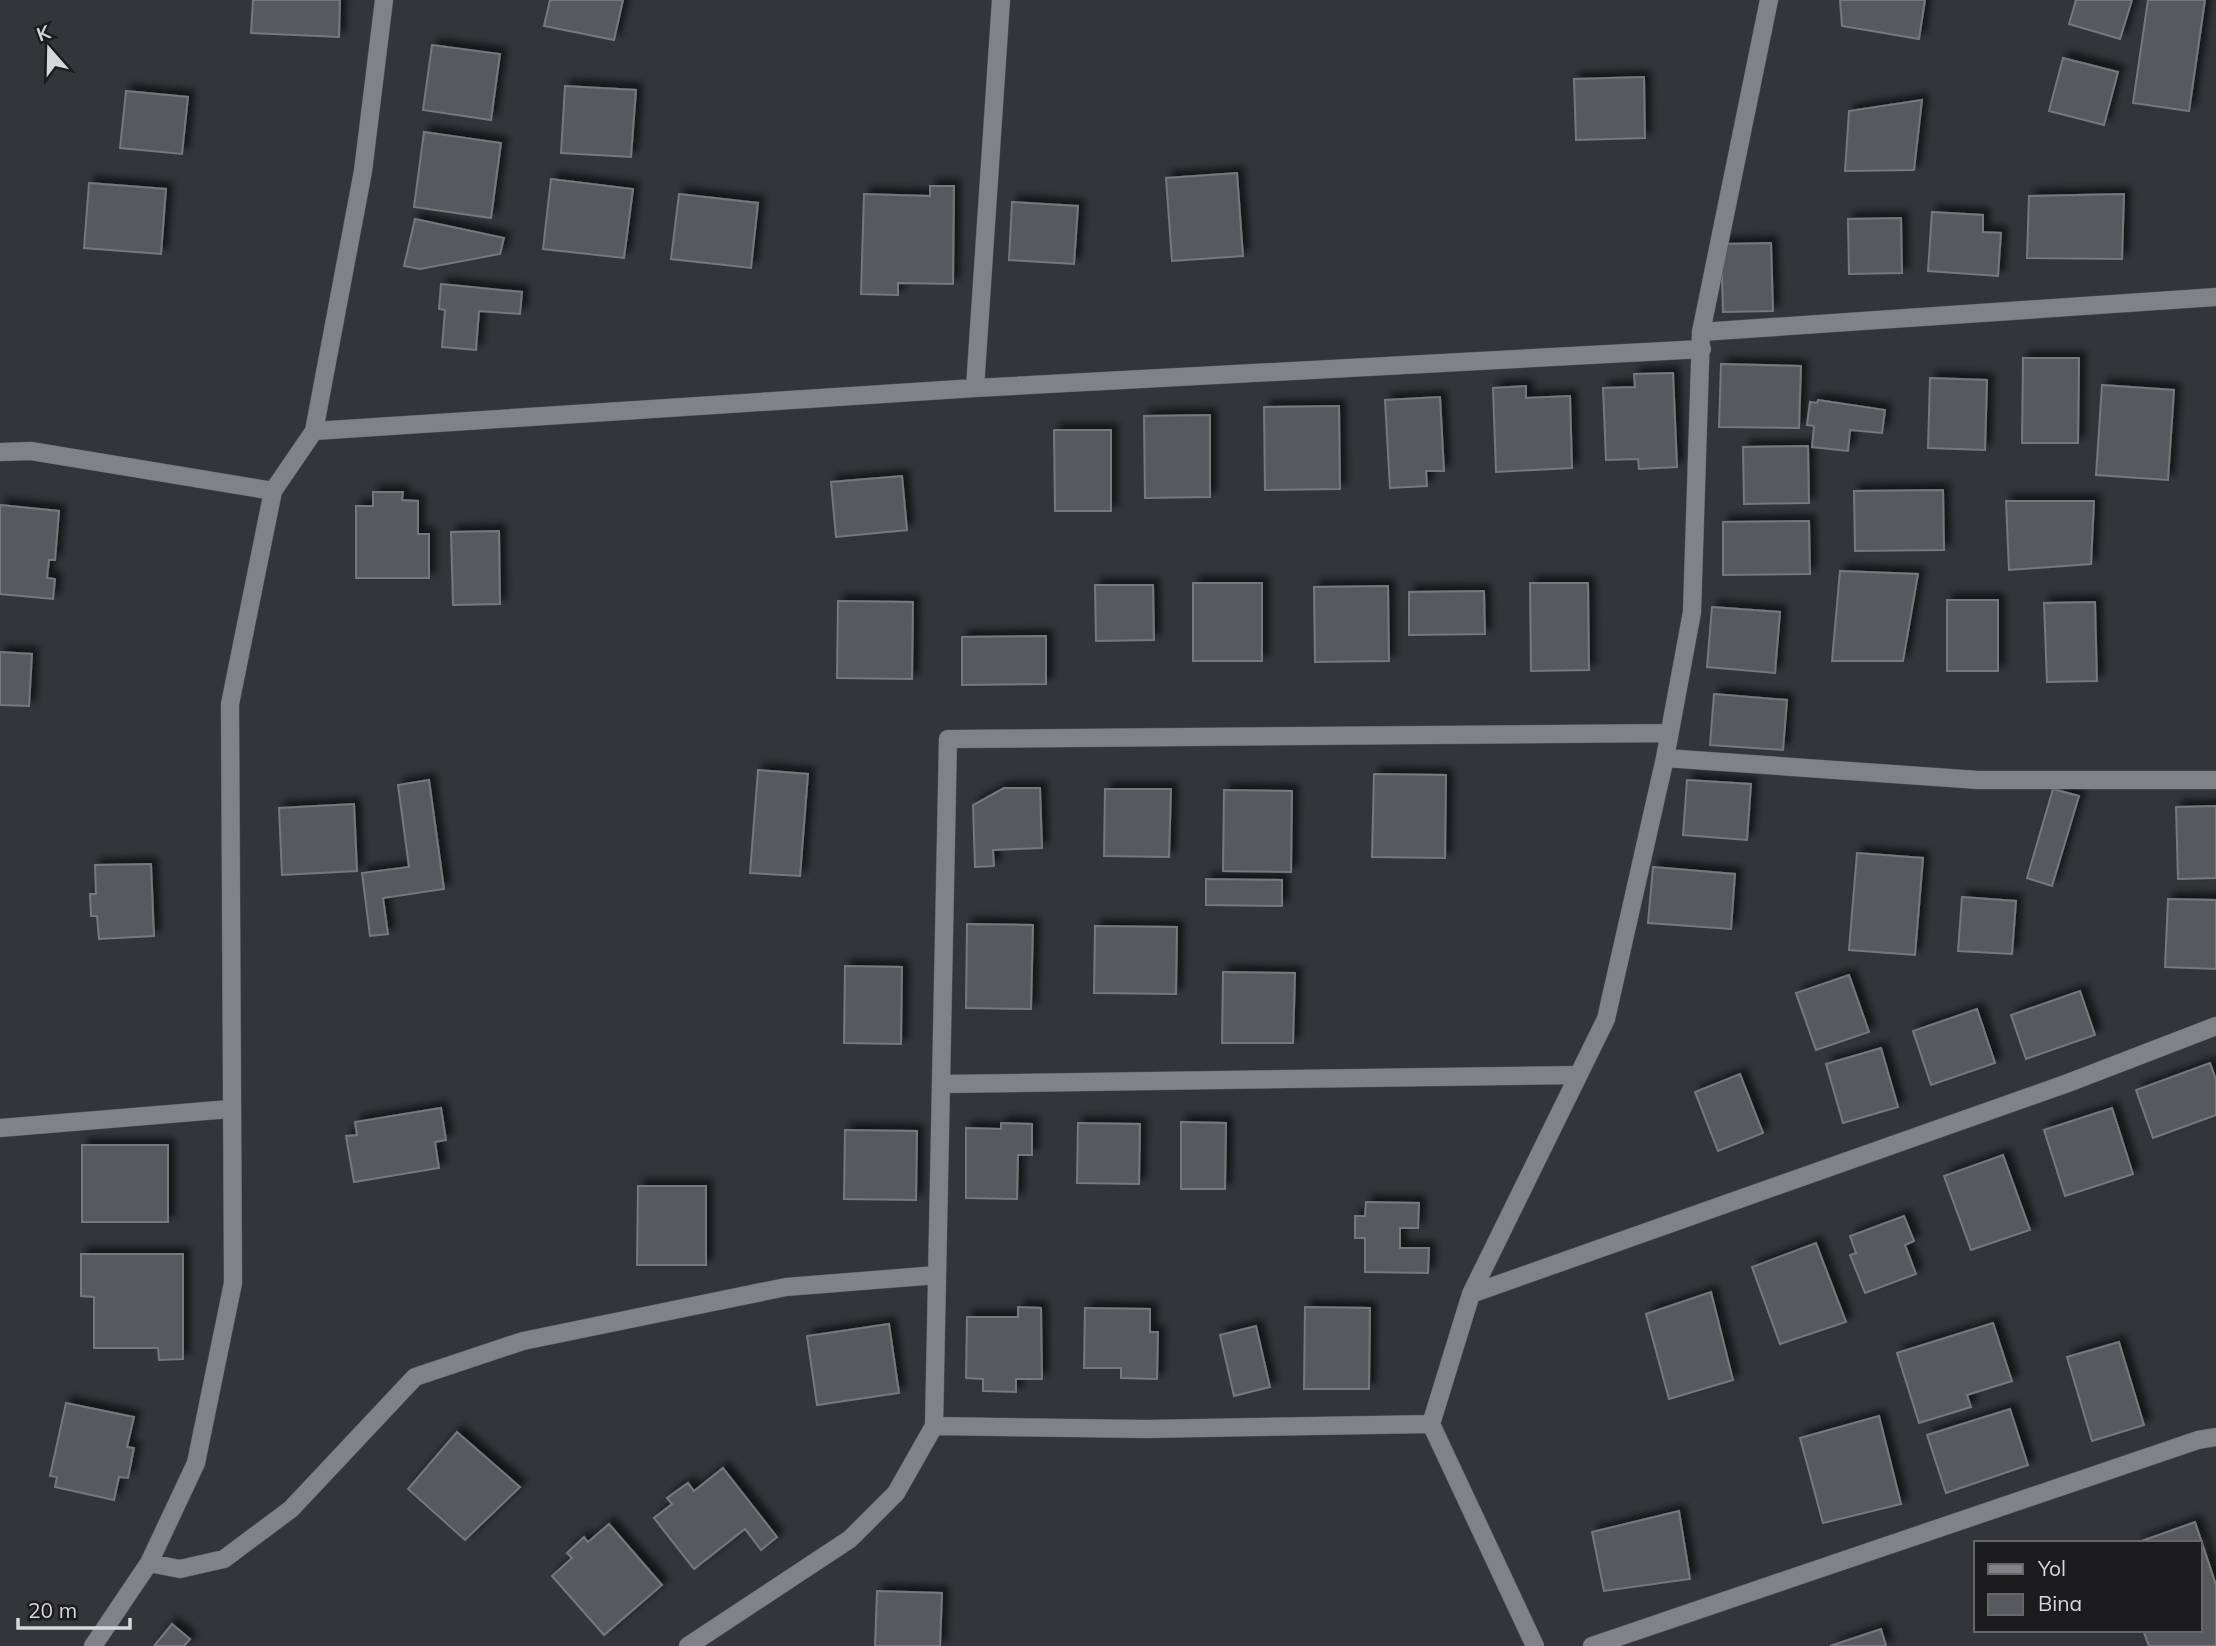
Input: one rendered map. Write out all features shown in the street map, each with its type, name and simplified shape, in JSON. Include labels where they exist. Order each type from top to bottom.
[{"type":"street","points":[[93,1646],[149,1563],[196,1463],[233,1283],[230,704],[273,491],[314,431],[363,171],[384,0]]},
{"type":"street","points":[[975,388],[1001,0]]},
{"type":"street","points":[[1535,1646],[1431,1424],[1471,1294],[1606,1019],[1665,758],[1692,612],[1701,340],[1769,0]]},
{"type":"street","points":[[314,431],[1701,340],[2216,298]]},
{"type":"street","points":[[0,452],[31,451],[273,491]]},
{"type":"street","points":[[688,1646],[850,1539],[896,1493],[934,1426],[947,740],[1669,733]]},
{"type":"street","points":[[1665,758],[1978,780],[2216,780]]},
{"type":"street","points":[[1471,1294],[2068,1083],[2216,1026]]},
{"type":"street","points":[[942,1084],[1578,1075]]},
{"type":"street","points":[[0,1128],[230,1109]]},
{"type":"street","points":[[149,1563],[180,1569],[224,1559],[290,1510],[415,1377],[523,1341],[786,1287],[937,1275]]},
{"type":"street","points":[[934,1426],[1146,1429],[1431,1424]]},
{"type":"street","points":[[1592,1646],[1944,1524],[2198,1440],[2216,1437]]},
{"type":"building","points":[[253,0],[340,0],[339,37],[251,33]]},
{"type":"building","points":[[550,0],[623,0],[614,40],[544,26]]},
{"type":"building","points":[[1840,0],[1925,0],[1919,39],[1842,26]]},
{"type":"building","points":[[2076,0],[2132,0],[2120,39],[2069,24]]},
{"type":"building","points":[[2148,0],[2205,0],[2189,111],[2133,103]]},
{"type":"building","points":[[432,45],[500,54],[491,120],[423,110]]},
{"type":"building","points":[[2063,58],[2118,72],[2104,125],[2049,111]]},
{"type":"building","points":[[1644,77],[1645,138],[1576,140],[1574,79]]},
{"type":"building","points":[[565,86],[636,90],[631,157],[561,153]]},
{"type":"building","points":[[126,91],[188,97],[182,154],[120,148]]},
{"type":"building","points":[[1922,100],[1914,170],[1845,171],[1849,111]]},
{"type":"building","points":[[424,132],[501,143],[491,218],[414,207]]},
{"type":"building","points":[[1237,173],[1243,256],[1172,261],[1166,178]]},
{"type":"building","points":[[551,179],[633,189],[624,258],[543,249]]},
{"type":"building","points":[[89,183],[166,189],[161,254],[84,248]]},
{"type":"building","points":[[930,186],[954,186],[953,284],[898,283],[898,295],[861,294],[864,194],[930,196]]},
{"type":"building","points":[[679,194],[758,203],[751,268],[671,259]]},
{"type":"building","points":[[2124,194],[2122,259],[2027,258],[2029,196]]},
{"type":"building","points":[[1012,202],[1078,206],[1074,264],[1009,260]]},
{"type":"building","points":[[1932,212],[1983,215],[1983,232],[2001,233],[1998,276],[1928,271]]},
{"type":"building","points":[[1901,218],[1902,273],[1849,274],[1848,219]]},
{"type":"building","points":[[415,219],[504,238],[500,254],[420,269],[404,266]]},
{"type":"building","points":[[1771,243],[1773,311],[1723,312],[1721,244]]},
{"type":"building","points":[[441,284],[522,292],[520,314],[479,311],[476,350],[442,347],[445,310],[439,309]]},
{"type":"building","points":[[2023,358],[2079,358],[2078,443],[2022,443]]},
{"type":"building","points":[[1721,364],[1801,366],[1799,428],[1719,427]]},
{"type":"building","points":[[1673,373],[1677,467],[1639,469],[1638,459],[1606,460],[1603,388],[1635,387],[1634,374]]},
{"type":"building","points":[[1930,378],[1987,380],[1985,450],[1928,448]]},
{"type":"building","points":[[2102,385],[2174,390],[2168,480],[2096,475]]},
{"type":"building","points":[[1526,386],[1526,398],[1570,396],[1572,468],[1496,472],[1493,388]]},
{"type":"building","points":[[1440,397],[1444,471],[1426,471],[1427,486],[1390,488],[1385,400]]},
{"type":"building","points":[[1818,400],[1885,410],[1882,433],[1850,430],[1848,451],[1812,447],[1814,426],[1807,425],[1810,402],[1817,403]]},
{"type":"building","points":[[1339,406],[1340,489],[1265,490],[1264,407]]},
{"type":"building","points":[[1210,415],[1210,497],[1145,498],[1144,416]]},
{"type":"building","points":[[1054,430],[1111,430],[1111,511],[1055,511]]},
{"type":"building","points":[[1808,446],[1809,503],[1744,504],[1743,447]]},
{"type":"building","points":[[902,476],[907,530],[836,537],[831,482]]},
{"type":"building","points":[[1943,490],[1944,550],[1855,551],[1854,491]]},
{"type":"building","points":[[373,492],[403,492],[402,500],[418,501],[418,534],[429,534],[429,578],[356,578],[356,506],[373,506]]},
{"type":"building","points":[[2006,501],[2094,501],[2091,564],[2009,570]]},
{"type":"building","points":[[0,505],[59,511],[55,560],[49,560],[47,578],[55,579],[53,599],[0,594]]},
{"type":"building","points":[[1809,521],[1810,574],[1723,575],[1723,522]]},
{"type":"building","points":[[499,531],[500,604],[453,605],[451,532]]},
{"type":"building","points":[[1840,571],[1918,574],[1903,661],[1832,661]]},
{"type":"building","points":[[1193,583],[1262,583],[1262,661],[1193,661]]},
{"type":"building","points":[[1530,583],[1588,583],[1589,670],[1531,671]]},
{"type":"building","points":[[1095,585],[1153,585],[1154,640],[1096,641]]},
{"type":"building","points":[[1388,586],[1389,661],[1315,662],[1314,587]]},
{"type":"building","points":[[1484,591],[1485,634],[1409,635],[1409,592]]},
{"type":"building","points":[[1947,600],[1998,600],[1998,671],[1947,671]]},
{"type":"building","points":[[838,601],[913,602],[912,679],[837,678]]},
{"type":"building","points":[[2095,602],[2097,681],[2047,682],[2044,603]]},
{"type":"building","points":[[1712,607],[1780,612],[1775,673],[1707,667]]},
{"type":"building","points":[[1046,636],[1046,684],[962,685],[962,637]]},
{"type":"building","points":[[0,652],[32,654],[29,706],[0,705]]},
{"type":"building","points":[[1714,694],[1787,700],[1783,750],[1710,745]]},
{"type":"building","points":[[758,770],[808,774],[800,876],[750,873]]},
{"type":"building","points":[[1374,774],[1446,775],[1445,858],[1372,857]]},
{"type":"building","points":[[429,780],[444,889],[383,898],[388,934],[370,936],[362,873],[409,867],[398,785]]},
{"type":"building","points":[[1687,780],[1751,784],[1747,840],[1683,835]]},
{"type":"building","points":[[1004,788],[1040,788],[1042,848],[993,850],[994,866],[975,867],[973,805]]},
{"type":"building","points":[[1105,789],[1171,789],[1169,857],[1104,856]]},
{"type":"building","points":[[2053,789],[2079,796],[2052,886],[2027,878]]},
{"type":"building","points":[[1224,790],[1292,791],[1291,872],[1223,871]]},
{"type":"building","points":[[354,804],[357,871],[282,875],[279,808]]},
{"type":"building","points":[[2216,806],[2216,878],[2178,879],[2176,807]]},
{"type":"building","points":[[1857,853],[1923,858],[1915,955],[1849,950]]},
{"type":"building","points":[[151,864],[154,936],[99,939],[97,916],[91,916],[90,894],[96,894],[95,865]]},
{"type":"building","points":[[1653,867],[1735,874],[1731,929],[1648,923]]},
{"type":"building","points":[[1206,879],[1282,880],[1282,906],[1206,905]]},
{"type":"building","points":[[1962,897],[2016,901],[2012,954],[1958,951]]},
{"type":"building","points":[[2168,899],[2216,900],[2216,969],[2165,967]]},
{"type":"building","points":[[967,924],[1033,925],[1031,1009],[966,1008]]},
{"type":"building","points":[[1095,926],[1177,927],[1176,994],[1094,993]]},
{"type":"building","points":[[845,966],[902,967],[901,1044],[844,1043]]},
{"type":"building","points":[[1223,972],[1295,973],[1293,1043],[1222,1043]]},
{"type":"building","points":[[1849,975],[1869,1032],[1816,1050],[1796,993]]},
{"type":"building","points":[[2080,991],[2095,1035],[2026,1059],[2011,1015]]},
{"type":"building","points":[[1977,1009],[1995,1063],[1931,1085],[1913,1031]]},
{"type":"building","points":[[1881,1048],[1898,1107],[1843,1123],[1826,1064]]},
{"type":"building","points":[[2210,1063],[2216,1080],[2216,1115],[2153,1138],[2136,1090]]},
{"type":"building","points":[[1740,1074],[1763,1133],[1718,1151],[1695,1092]]},
{"type":"building","points":[[441,1108],[446,1140],[435,1142],[439,1168],[354,1182],[346,1136],[357,1135],[355,1122]]},
{"type":"building","points":[[2112,1108],[2133,1174],[2065,1196],[2044,1130]]},
{"type":"building","points":[[1181,1122],[1226,1123],[1225,1189],[1181,1189]]},
{"type":"building","points":[[1001,1123],[1032,1124],[1032,1155],[1018,1155],[1017,1199],[966,1198],[966,1128],[1001,1129]]},
{"type":"building","points":[[1078,1123],[1140,1124],[1139,1184],[1077,1183]]},
{"type":"building","points":[[845,1130],[917,1131],[916,1200],[844,1199]]},
{"type":"building","points":[[82,1145],[168,1145],[168,1222],[82,1222]]},
{"type":"building","points":[[2003,1155],[2030,1230],[1971,1250],[1944,1176]]},
{"type":"building","points":[[638,1186],[706,1186],[706,1265],[637,1265]]},
{"type":"building","points":[[1366,1202],[1419,1203],[1418,1228],[1400,1228],[1400,1248],[1429,1248],[1428,1273],[1365,1272],[1365,1238],[1355,1238],[1355,1216],[1365,1216]]},
{"type":"building","points":[[1904,1216],[1914,1241],[1905,1245],[1916,1274],[1865,1293],[1850,1255],[1856,1253],[1850,1236]]},
{"type":"building","points":[[1816,1243],[1846,1322],[1780,1344],[1752,1267]]},
{"type":"building","points":[[81,1254],[183,1254],[183,1359],[159,1360],[158,1348],[94,1348],[94,1297],[81,1296]]},
{"type":"building","points":[[1711,1292],[1733,1380],[1669,1399],[1646,1314]]},
{"type":"building","points":[[1018,1307],[1041,1308],[1042,1379],[1016,1379],[1016,1392],[983,1391],[983,1379],[966,1378],[967,1317],[1018,1317]]},
{"type":"building","points":[[1305,1307],[1370,1308],[1369,1389],[1304,1389]]},
{"type":"building","points":[[1085,1308],[1150,1309],[1150,1332],[1158,1332],[1157,1379],[1121,1378],[1121,1368],[1084,1368]]},
{"type":"building","points":[[1993,1323],[2012,1381],[1967,1395],[1971,1407],[1919,1423],[1897,1353]]},
{"type":"building","points":[[889,1324],[899,1393],[817,1405],[807,1336]]},
{"type":"building","points":[[1256,1326],[1270,1387],[1234,1396],[1220,1335]]},
{"type":"building","points":[[2119,1342],[2144,1425],[2092,1441],[2067,1357]]},
{"type":"building","points":[[66,1403],[134,1417],[127,1447],[134,1448],[128,1478],[119,1477],[114,1500],[55,1487],[57,1477],[50,1476]]},
{"type":"building","points":[[2010,1409],[2028,1465],[1946,1493],[1927,1435]]},
{"type":"building","points":[[1879,1416],[1901,1504],[1823,1523],[1800,1438]]},
{"type":"building","points":[[457,1432],[520,1487],[465,1540],[408,1489]]},
{"type":"building","points":[[723,1468],[777,1537],[761,1550],[745,1529],[694,1569],[654,1518],[672,1504],[667,1498],[688,1483],[694,1491]]},
{"type":"building","points":[[1679,1511],[1690,1579],[1604,1591],[1592,1532]]},
{"type":"building","points":[[2195,1522],[2201,1541],[2142,1541]]},
{"type":"building","points":[[609,1524],[662,1585],[604,1635],[552,1576],[572,1558],[567,1553],[584,1537],[588,1542]]},
{"type":"building","points":[[2202,1543],[2216,1585],[2216,1646],[2149,1646],[2144,1632],[2202,1632]]},
{"type":"building","points":[[877,1591],[942,1593],[940,1646],[875,1646]]},
{"type":"building","points":[[172,1624],[190,1639],[184,1646],[154,1646]]},
{"type":"building","points":[[1881,1629],[1886,1646],[1830,1646]]}]
